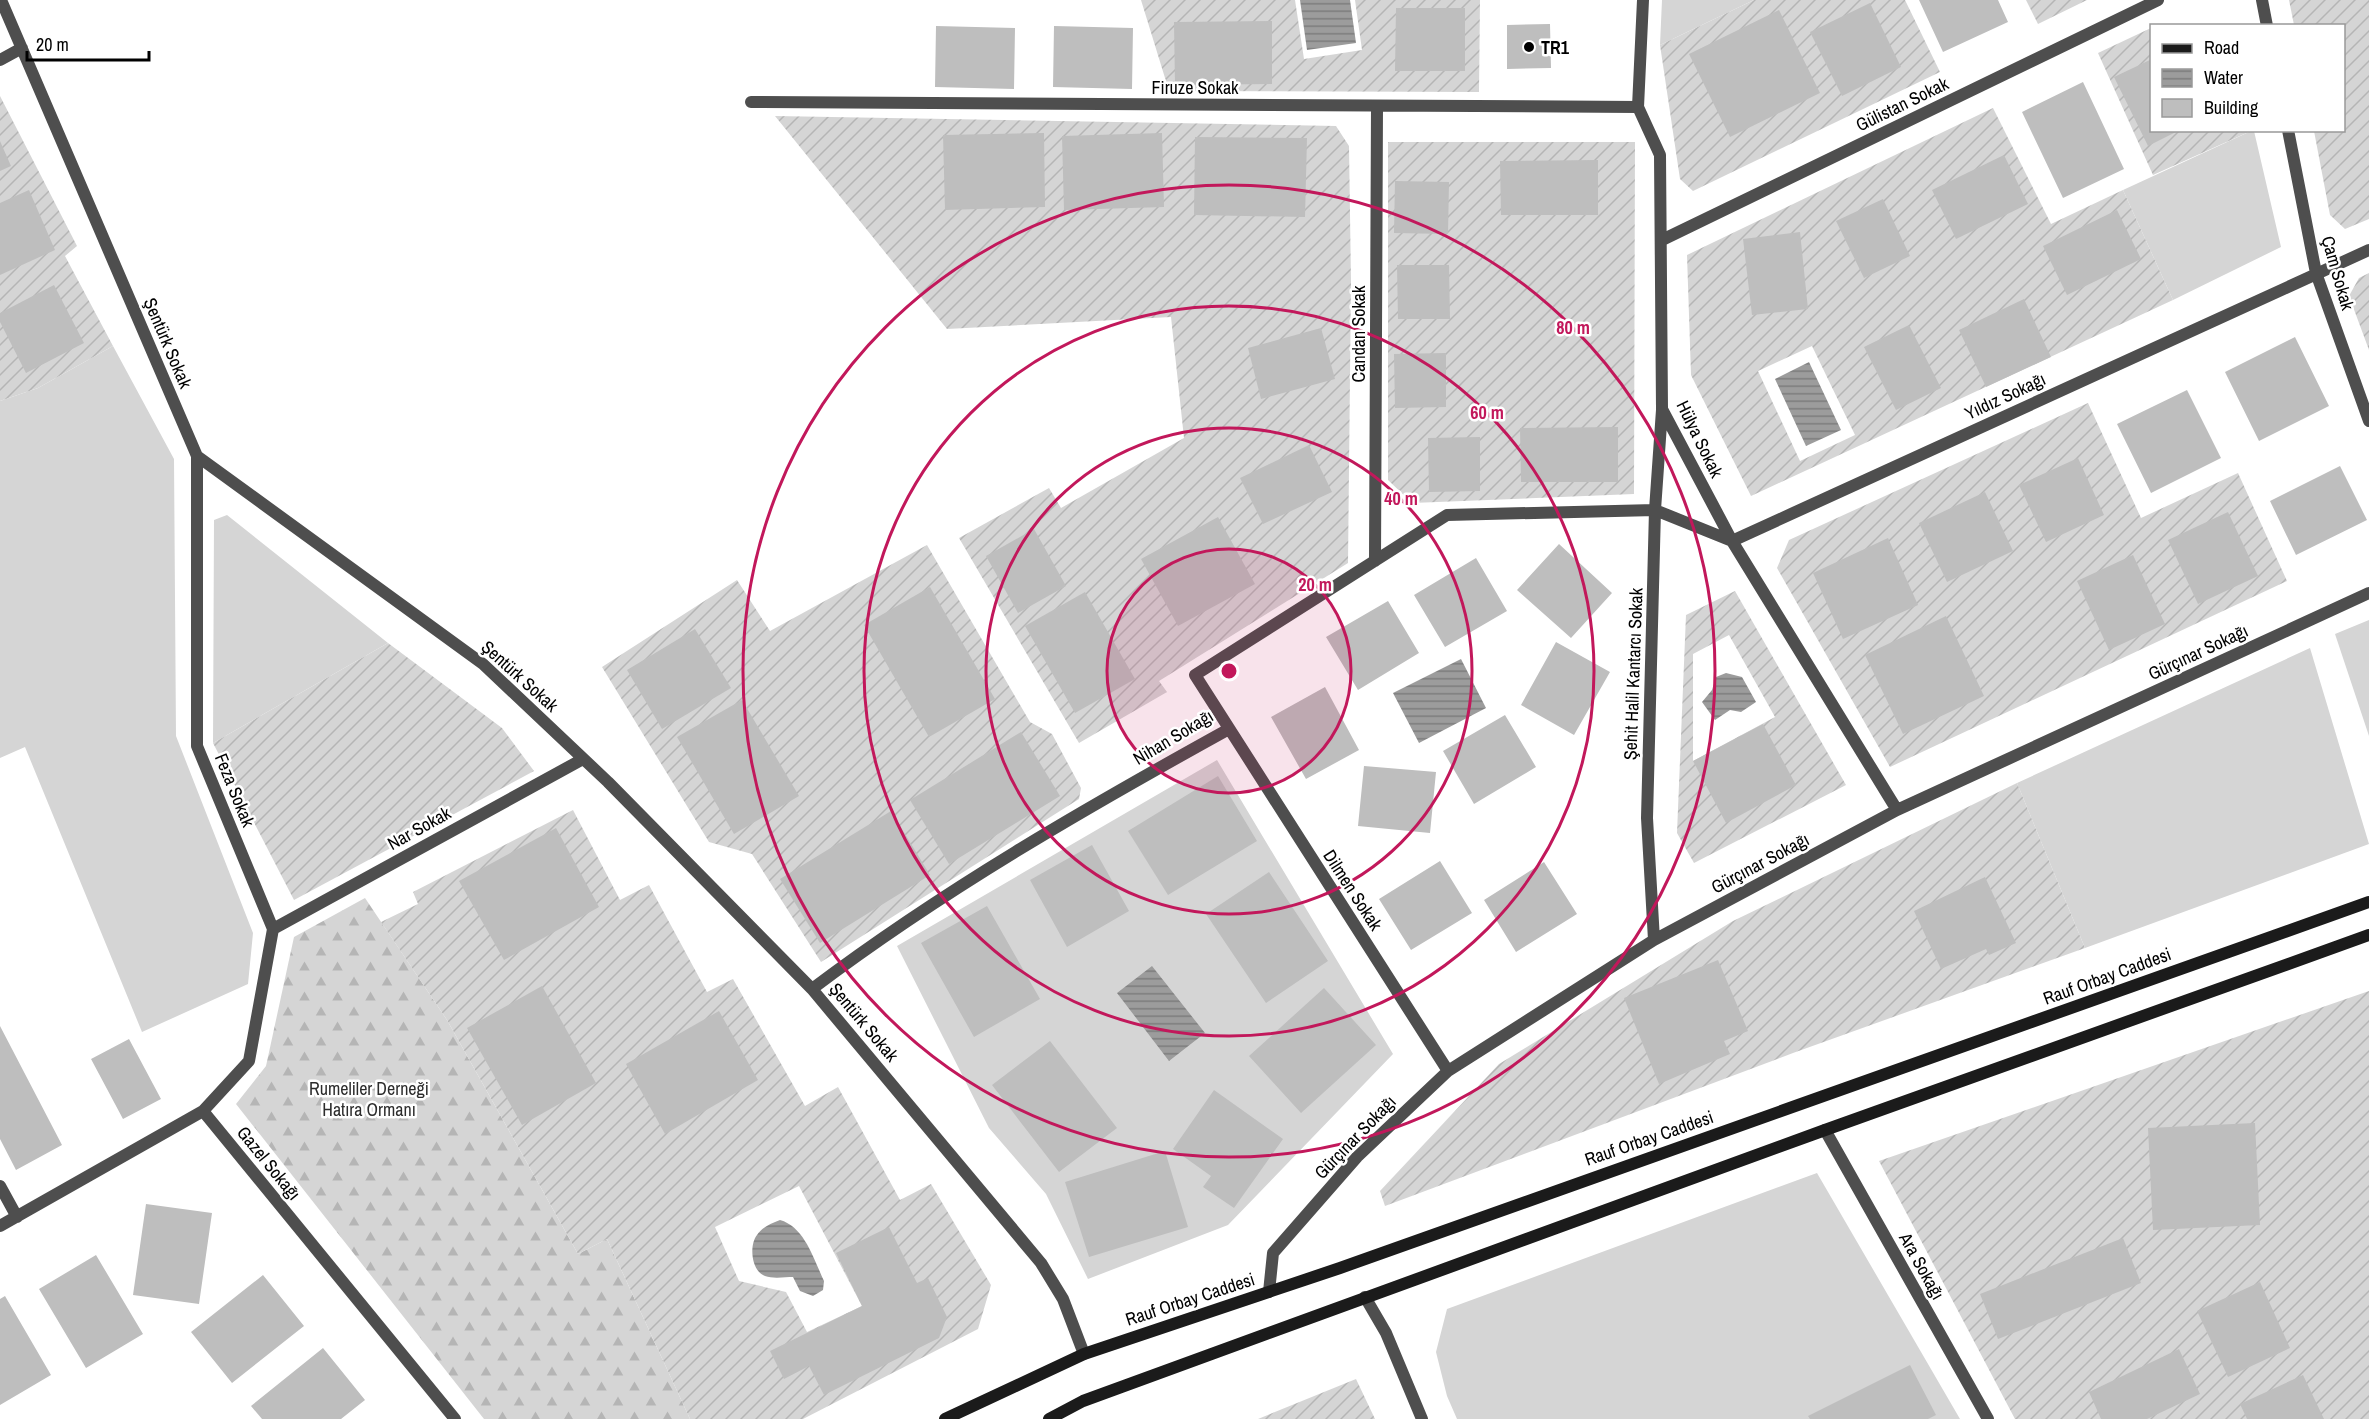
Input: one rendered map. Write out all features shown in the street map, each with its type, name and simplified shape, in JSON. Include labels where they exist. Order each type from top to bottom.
[{"type":"street","name":"Şentürk Sokak","points":[[1,0],[197,456],[483,664],[583,759],[812,989],[1041,1263],[1063,1299],[1084,1354]]},
{"type":"street","name":"Hülya Sokak","points":[[1644,0],[1638,107],[1660,155],[1662,409],[1732,541],[1897,810]]},
{"type":"street","name":"Gülistan Sokak","points":[[1662,240],[2158,0]]},
{"type":"street","points":[[2262,0],[2267,24]]},
{"type":"street","points":[[0,60],[22,48]]},
{"type":"street","name":"Firuze Sokak","points":[[751,102],[1638,107]]},
{"type":"street","name":"Candan Sokak","points":[[1375,561],[1377,106]]},
{"type":"street","name":"Çam Sokak","points":[[2288,132],[2316,273],[2369,421]]},
{"type":"street","name":"Yıldız Sokağı","points":[[1732,541],[2369,250]]},
{"type":"street","name":"Şehit Halil Kantarcı Sokak","points":[[1653,940],[1647,818],[1655,510],[1662,409]]},
{"type":"street","name":"Feza Sokak","points":[[197,456],[197,746],[273,929]]},
{"type":"street","points":[[1655,510],[1732,541]]},
{"type":"street","name":"Nihan Sokağı","points":[[812,989],[880,938],[1100,800],[1229,729],[1195,675],[1447,515],[1655,510]]},
{"type":"street","name":"Gürçınar Sokağı","points":[[1269,1292],[1273,1253],[1358,1157],[1448,1071],[1653,940],[1897,810],[2369,593]]},
{"type":"street","name":"Dilmen Sokak","points":[[1229,729],[1448,1071]]},
{"type":"street","name":"Nar Sokak","points":[[273,929],[583,759]]},
{"type":"street","name":"Rauf Orbay Caddesi","points":[[945,1419],[1084,1354],[1269,1292],[2369,902]]},
{"type":"street","points":[[0,1226],[203,1111],[249,1062],[273,929]]},
{"type":"street","points":[[1050,1419],[1083,1401],[1365,1297],[2369,935]]},
{"type":"street","name":"Gazel Sokağı","points":[[203,1111],[455,1419]]},
{"type":"street","name":"Ara Sokağı","points":[[1825,1130],[1988,1419]]},
{"type":"street","points":[[0,1186],[17,1217]]},
{"type":"street","points":[[1365,1297],[1386,1333],[1422,1419]]},
{"type":"green space","points":[[1141,0],[1295,0],[1304,59],[1362,50],[1355,0],[1480,0],[1479,92],[1169,91]]},
{"type":"green space","points":[[1662,0],[1754,0],[1660,45]]},
{"type":"green space","points":[[1754,0],[1905,0],[1940,72],[1693,191],[1680,179],[1660,45]]},
{"type":"green space","points":[[2026,0],[2087,0],[2038,24]]},
{"type":"green space","points":[[2289,0],[2369,0],[2369,219],[2345,229],[2330,215],[2314,132],[2345,132],[2345,24],[2294,24]]},
{"type":"green space","points":[[2150,28],[2150,132],[2249,132],[2153,175],[2098,53]]},
{"type":"green space","points":[[0,96],[77,246],[65,256],[113,346],[38,388],[0,401]]},
{"type":"green space","points":[[1993,108],[2051,224],[2123,190],[2173,300],[1751,496],[1691,375],[1687,255]],"holes":[[[1812,346],[1855,435],[1800,461],[1758,371]]]},
{"type":"green space","points":[[775,116],[1336,126],[1349,146],[1351,282],[1348,563],[1159,681],[1167,692],[1079,743],[959,538],[1049,488],[1061,508],[1184,438],[1171,317],[947,329]]},
{"type":"green space","points":[[2249,132],[2254,132],[2281,247],[2173,300],[2123,190]]},
{"type":"green space","points":[[1388,142],[1635,142],[1634,494],[1412,503],[1388,480]]},
{"type":"green space","points":[[2369,273],[2369,350],[2349,296],[2359,278]]},
{"type":"green space","points":[[113,346],[174,459],[176,736],[253,933],[248,984],[142,1032],[25,747],[0,758],[0,401],[38,388]]},
{"type":"green space","points":[[2088,403],[2141,518],[2238,473],[2287,581],[1890,767],[1777,568],[1789,540]]},
{"type":"green space","points":[[227,515],[388,643],[213,743],[214,520]]},
{"type":"green space","points":[[927,545],[1030,722],[1052,734],[1081,788],[1079,799],[821,962],[752,854],[709,842],[602,667],[737,580],[770,631]]},
{"type":"green space","points":[[1735,591],[1846,785],[1694,863],[1677,833],[1686,615]],"holes":[[[1729,635],[1775,717],[1693,761],[1693,654]]]},
{"type":"green space","points":[[2369,620],[2369,736],[2335,634]]},
{"type":"green space","points":[[388,643],[502,728],[534,771],[294,900],[213,743]]},
{"type":"green space","points":[[2310,648],[2369,844],[2085,948],[2017,783]]},
{"type":"green space","points":[[1217,760],[1393,1054],[1228,1225],[1088,1279],[1046,1194],[989,1128],[897,946]]},
{"type":"green space","points":[[2017,783],[2085,948],[1793,1053],[1385,1206],[1380,1191],[1499,1064],[1733,921]]},
{"type":"green space","points":[[573,810],[620,900],[649,885],[707,992],[733,979],[805,1106],[838,1087],[900,1200],[931,1184],[991,1285],[978,1329],[803,1419],[690,1419],[607,1239],[578,1254],[447,1020],[381,922],[418,904],[413,892]],"holes":[[[799,1186],[862,1306],[807,1332],[786,1292],[739,1281],[715,1227]]]},
{"type":"green space","name":"Rumeliler Derneği Hatıra Ormanı","points":[[365,898],[447,1020],[578,1254],[607,1239],[690,1419],[484,1419],[236,1104],[266,1066],[294,937]]},
{"type":"green space","points":[[2369,991],[2369,1419],[2015,1419],[1879,1161]]},
{"type":"green space","points":[[1817,1173],[1960,1419],[1457,1419],[1447,1396],[1436,1352],[1447,1309]]},
{"type":"green space","points":[[1356,1379],[1375,1419],[1258,1419]]},
{"type":"water","points":[[1300,0],[1350,0],[1356,43],[1307,50]]},
{"type":"water","points":[[1809,362],[1841,430],[1806,446],[1775,379]]},
{"type":"water","points":[[1461,659],[1486,708],[1419,743],[1393,693]]},
{"type":"water","points":[[1726,673],[1742,677],[1756,702],[1741,712],[1730,710],[1715,720],[1702,702],[1712,690],[1716,677]]},
{"type":"water","points":[[1152,966],[1205,1033],[1169,1061],[1117,993]]},
{"type":"water","points":[[780,1220],[796,1230],[808,1245],[824,1281],[823,1290],[813,1296],[800,1291],[793,1277],[765,1276],[760,1273],[754,1263],[752,1251],[754,1239],[765,1227]]},
{"type":"building","points":[[1919,0],[1998,0],[2008,22],[1943,52]]},
{"type":"building","points":[[1870,3],[1901,67],[1842,96],[1810,32]]},
{"type":"building","points":[[1396,8],[1465,8],[1465,71],[1395,71]]},
{"type":"building","points":[[1779,10],[1820,93],[1730,137],[1689,54]]},
{"type":"building","points":[[1272,21],[1272,84],[1175,85],[1174,22]]},
{"type":"building","name":"TR1","points":[[1550,24],[1551,68],[1507,69],[1507,25]]},
{"type":"building","points":[[936,26],[1015,28],[1014,89],[935,87]]},
{"type":"building","points":[[1054,26],[1133,28],[1132,89],[1053,87]]},
{"type":"building","points":[[2150,60],[2150,132],[2176,132],[2148,146],[2114,77]]},
{"type":"building","points":[[2083,82],[2124,169],[2063,198],[2022,112]]},
{"type":"building","points":[[1044,133],[1045,207],[945,210],[943,135]]},
{"type":"building","points":[[1162,133],[1164,207],[1064,210],[1062,136]]},
{"type":"building","points":[[1195,137],[1307,138],[1305,217],[1194,215]]},
{"type":"building","points":[[0,141],[11,166],[0,171]]},
{"type":"building","points":[[2004,155],[2028,204],[1956,239],[1932,190]]},
{"type":"building","points":[[1598,160],[1598,215],[1501,215],[1500,161]]},
{"type":"building","points":[[1395,181],[1449,182],[1448,234],[1394,233]]},
{"type":"building","points":[[29,190],[55,250],[0,275],[0,203]]},
{"type":"building","points":[[1883,199],[1910,256],[1864,278],[1836,221]]},
{"type":"building","points":[[2117,210],[2141,259],[2067,295],[2043,246]]},
{"type":"building","points":[[1800,232],[1808,309],[1752,315],[1743,239]]},
{"type":"building","points":[[1397,265],[1449,265],[1450,319],[1398,319]]},
{"type":"building","points":[[54,285],[84,343],[26,373],[0,322],[0,313]]},
{"type":"building","points":[[2024,299],[2051,357],[1986,387],[1959,330]]},
{"type":"building","points":[[1909,325],[1941,388],[1896,410],[1864,347]]},
{"type":"building","points":[[1321,328],[1335,379],[1261,399],[1248,348]]},
{"type":"building","points":[[2295,337],[2329,406],[2259,441],[2225,372]]},
{"type":"building","points":[[1446,353],[1446,407],[1395,408],[1394,354]]},
{"type":"building","points":[[2187,390],[2221,458],[2151,493],[2117,424]]},
{"type":"building","points":[[1618,427],[1618,482],[1521,482],[1520,428]]},
{"type":"building","points":[[1480,437],[1480,491],[1429,492],[1428,438]]},
{"type":"building","points":[[1309,445],[1332,492],[1263,524],[1240,478]]},
{"type":"building","points":[[2078,458],[2104,515],[2046,542],[2019,485]]},
{"type":"building","points":[[2340,466],[2367,520],[2296,555],[2270,501]]},
{"type":"building","points":[[1985,492],[2013,551],[1947,582],[1919,523]]},
{"type":"building","points":[[2228,512],[2258,576],[2198,604],[2168,540]]},
{"type":"building","points":[[1218,517],[1255,584],[1178,626],[1141,559]]},
{"type":"building","points":[[1034,529],[1066,586],[1018,613],[986,556]]},
{"type":"building","points":[[1888,538],[1918,605],[1843,639],[1813,573]]},
{"type":"building","points":[[1559,544],[1612,593],[1571,638],[1517,590]]},
{"type":"building","points":[[2133,555],[2165,624],[2109,650],[2077,581]]},
{"type":"building","points":[[1476,558],[1507,611],[1445,647],[1414,595]]},
{"type":"building","points":[[930,587],[995,699],[929,737],[864,625]]},
{"type":"building","points":[[1085,592],[1135,679],[1075,713],[1025,626]]},
{"type":"building","points":[[1388,601],[1419,653],[1358,690],[1326,637]]},
{"type":"building","points":[[1946,616],[1984,696],[1903,734],[1865,655]]},
{"type":"building","points":[[695,629],[731,688],[662,729],[627,670]]},
{"type":"building","points":[[1556,642],[1610,672],[1574,735],[1521,705]]},
{"type":"building","points":[[1325,687],[1359,750],[1306,779],[1271,717]]},
{"type":"building","points":[[742,700],[799,796],[734,834],[677,737]]},
{"type":"building","points":[[1505,715],[1536,767],[1474,804],[1443,751]]},
{"type":"building","points":[[1763,724],[1796,785],[1726,823],[1693,761]]},
{"type":"building","points":[[1021,732],[1060,796],[949,864],[910,800]]},
{"type":"building","points":[[1364,766],[1436,772],[1430,833],[1358,826]]},
{"type":"building","points":[[1218,776],[1257,841],[1168,895],[1128,831]]},
{"type":"building","points":[[891,811],[930,875],[820,943],[780,879]]},
{"type":"building","points":[[556,828],[599,907],[504,960],[459,881]]},
{"type":"building","points":[[1092,845],[1129,911],[1067,947],[1030,880]]},
{"type":"building","points":[[1440,861],[1472,913],[1411,950],[1379,899]]},
{"type":"building","points":[[1544,862],[1577,914],[1516,952],[1484,900]]},
{"type":"building","points":[[1269,872],[1328,961],[1266,1003],[1206,914]]},
{"type":"building","points":[[1985,877],[2016,943],[1989,955],[1986,949],[1941,969],[1914,911]]},
{"type":"building","points":[[987,906],[1040,999],[974,1037],[921,943]]},
{"type":"building","points":[[1718,960],[1748,1031],[1724,1041],[1730,1054],[1659,1084],[1624,998]]},
{"type":"building","points":[[542,986],[596,1083],[522,1125],[467,1028]]},
{"type":"building","points":[[1324,988],[1376,1045],[1301,1113],[1249,1056]]},
{"type":"building","points":[[719,1011],[758,1080],[665,1134],[626,1064]]},
{"type":"building","points":[[0,1026],[62,1145],[16,1170],[0,1139]]},
{"type":"building","points":[[129,1039],[161,1099],[123,1119],[91,1059]]},
{"type":"building","points":[[1050,1041],[1117,1128],[1059,1172],[992,1085]]},
{"type":"building","points":[[1214,1090],[1283,1139],[1234,1208],[1203,1187],[1211,1176],[1173,1149]]},
{"type":"building","points":[[2255,1123],[2260,1225],[2153,1230],[2148,1128]]},
{"type":"building","points":[[1165,1151],[1188,1227],[1089,1257],[1065,1182]]},
{"type":"building","points":[[146,1204],[212,1213],[199,1304],[133,1295]]},
{"type":"building","points":[[889,1227],[917,1283],[928,1278],[947,1317],[939,1338],[824,1395],[809,1366],[784,1379],[770,1351],[862,1306],[836,1253]]},
{"type":"building","points":[[2123,1238],[2141,1283],[1998,1339],[1980,1294]]},
{"type":"building","points":[[96,1255],[143,1334],[86,1368],[39,1289]]},
{"type":"building","points":[[263,1275],[304,1326],[232,1383],[191,1332]]},
{"type":"building","points":[[2260,1282],[2290,1348],[2228,1377],[2197,1311]]},
{"type":"building","points":[[5,1296],[51,1375],[0,1405],[0,1299]]},
{"type":"building","points":[[323,1348],[365,1400],[341,1419],[262,1419],[251,1406]]},
{"type":"building","points":[[2179,1349],[2200,1394],[2147,1419],[2101,1419],[2089,1392]]},
{"type":"building","points":[[1910,1365],[1936,1415],[1928,1419],[1810,1419],[1808,1416]]},
{"type":"building","points":[[2303,1375],[2324,1419],[2247,1419],[2240,1404]]},
{"type":"place","name":"TR1","points":[[1529,47]]}]
